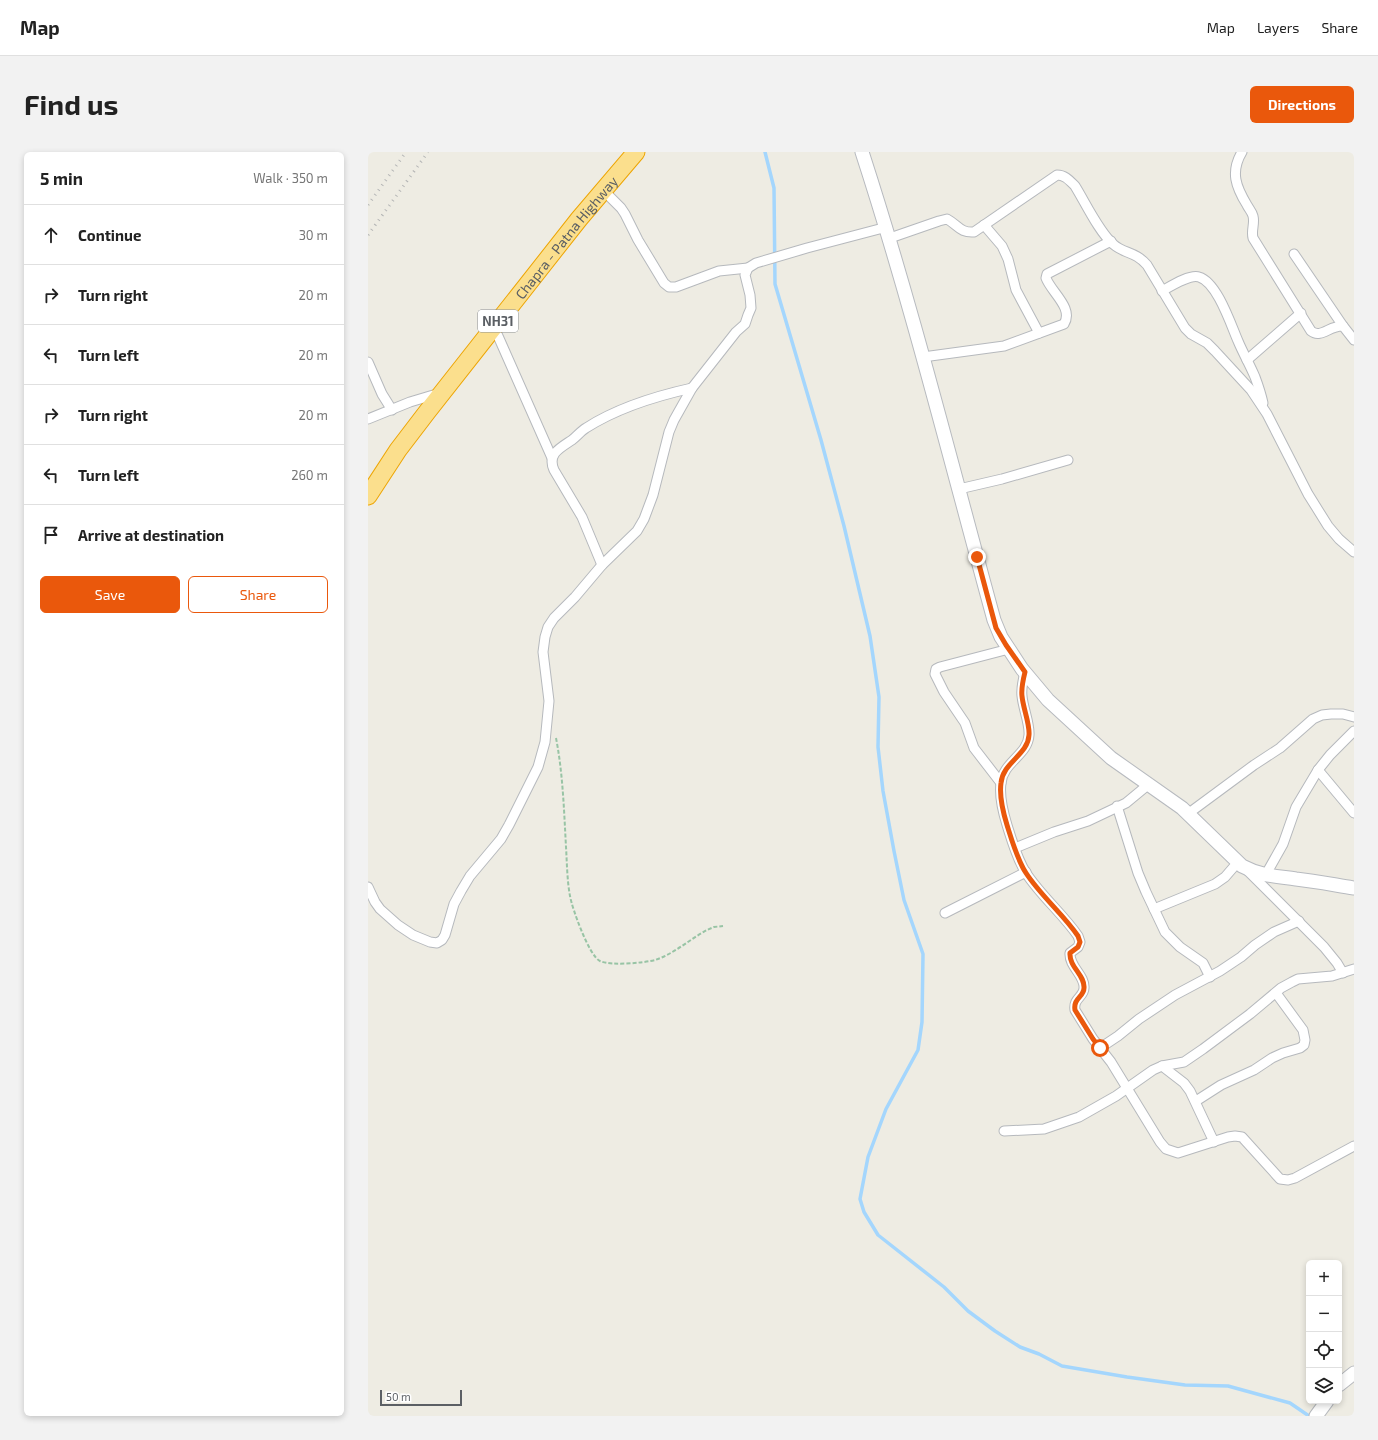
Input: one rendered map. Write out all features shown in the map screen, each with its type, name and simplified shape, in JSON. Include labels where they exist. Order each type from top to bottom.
[{"type":"highway","name":"Chapra - Patna Highway","points":[[368,496],[398,450],[443,392],[603,190],[636,152]]},
{"type":"street","points":[[862,152],[888,233],[923,356],[996,628],[1025,672],[1048,700],[1105,753],[1189,814],[1298,921],[1331,956],[1343,973]]},
{"type":"street","points":[[1242,152],[1238,160],[1235,175],[1241,194],[1254,218],[1251,233],[1253,238],[1311,331],[1315,334],[1320,334],[1338,326],[1343,326]]},
{"type":"street","points":[[603,190],[626,214],[638,240],[657,273],[669,287],[720,271],[752,266],[807,248],[888,233],[939,220],[947,219],[966,233],[974,232],[1056,175],[1062,175],[1075,186],[1107,238],[1114,245],[1135,254],[1142,259],[1152,272],[1185,328],[1191,334],[1207,343],[1237,373],[1251,390],[1267,414],[1308,494],[1328,526],[1339,539],[1354,552]]},
{"type":"street","points":[[984,225],[1002,246],[1008,259],[1016,290],[1039,333]]},
{"type":"street","points":[[923,356],[1004,346],[1064,324],[1067,319],[1066,312],[1062,301],[1048,283],[1046,278],[1047,274],[1111,241]]},
{"type":"street","points":[[1294,254],[1354,340]]},
{"type":"street","points":[[368,887],[380,909],[398,926],[413,935],[430,942],[437,943],[442,940],[460,891],[470,876],[501,839],[538,767],[545,742],[549,701],[543,652],[548,627],[554,618],[575,597],[602,565],[637,531],[644,519],[653,495],[669,432],[681,406],[692,388],[736,332],[745,324],[751,308],[750,295],[745,275],[752,266]]},
{"type":"street","points":[[1162,291],[1194,276],[1199,276],[1212,287],[1222,303],[1255,377],[1267,414]]},
{"type":"street","points":[[1247,360],[1301,313]]},
{"type":"street","points":[[494,327],[552,458],[554,470],[582,517],[602,565]]},
{"type":"street","points":[[368,362],[382,394],[392,410]]},
{"type":"street","points":[[552,458],[556,452],[584,429],[605,418],[651,399],[692,388]]},
{"type":"street","points":[[368,419],[410,402],[443,392]]},
{"type":"street","points":[[959,488],[1002,479],[1068,460]]},
{"type":"street","points":[[1001,783],[974,748],[965,722],[944,692],[935,674],[936,669],[940,667],[1009,649]]},
{"type":"street","points":[[1025,672],[1021,695],[1029,736],[1024,748],[1004,772],[1001,783],[1001,802],[1004,816],[1015,848],[1026,872],[1078,936],[1080,942],[1078,947],[1070,953],[1070,958],[1085,987],[1084,992],[1074,1005],[1075,1010],[1093,1039],[1111,1062],[1126,1089],[1160,1142],[1166,1149],[1178,1153],[1235,1136],[1242,1137],[1280,1179],[1288,1180],[1295,1178],[1354,1146]]},
{"type":"street","points":[[1189,814],[1254,765],[1280,748],[1313,719],[1330,714],[1343,714],[1354,717]]},
{"type":"street","points":[[1265,876],[1283,844],[1296,807],[1318,770],[1354,731]]},
{"type":"street","points":[[1318,770],[1354,813]]},
{"type":"street","points":[[1015,848],[1054,832],[1088,821],[1134,797],[1149,784]]},
{"type":"street","points":[[1117,806],[1138,873],[1165,932],[1180,947],[1203,963],[1210,977]]},
{"type":"street","points":[[1240,864],[1265,876],[1354,888]]},
{"type":"street","points":[[1154,909],[1215,884],[1225,878],[1240,864]]},
{"type":"street","points":[[945,913],[1026,872]]},
{"type":"street","points":[[1100,1048],[1175,995],[1210,977],[1241,957],[1274,932],[1298,921]]},
{"type":"street","points":[[1004,1131],[1044,1129],[1065,1122],[1095,1108],[1153,1070],[1162,1066],[1184,1062],[1292,982],[1298,979],[1332,976],[1354,969]]},
{"type":"street","points":[[1196,1101],[1221,1085],[1254,1070],[1272,1058],[1300,1048],[1304,1045],[1305,1040],[1303,1030],[1276,993]]},
{"type":"street","points":[[1162,1066],[1184,1083],[1190,1091],[1214,1142]]},
{"type":"street","points":[[1342,1383],[1354,1373]]},
{"type":"street","points":[[1316,1416],[1325,1404]]},
{"type":"path","points":[[555,731],[561,771],[570,896],[585,939],[595,956],[600,961],[608,963],[647,962],[665,956],[707,930],[714,927],[723,926]]},
{"type":"waterway","points":[[765,152],[774,188],[775,284],[821,440],[844,526],[870,636],[879,697],[878,747],[883,791],[904,900],[923,954],[922,1022],[918,1050],[886,1109],[868,1157],[860,1199],[864,1212],[878,1235],[944,1287],[968,1311],[1020,1347],[1039,1354],[1062,1366],[1185,1385],[1228,1386],[1290,1403],[1309,1416]]},
{"type":"railway","points":[[368,205],[406,152]]},
{"type":"railway","points":[[368,235],[428,152]]},
{"type":"route","points":[[977,557],[996,628],[1025,672],[1021,695],[1029,736],[1027,744],[1004,772],[1001,783],[1001,802],[1004,816],[1021,863],[1026,872],[1078,936],[1080,942],[1078,947],[1070,953],[1070,958],[1085,987],[1084,992],[1074,1005],[1075,1010],[1100,1048]]}]
